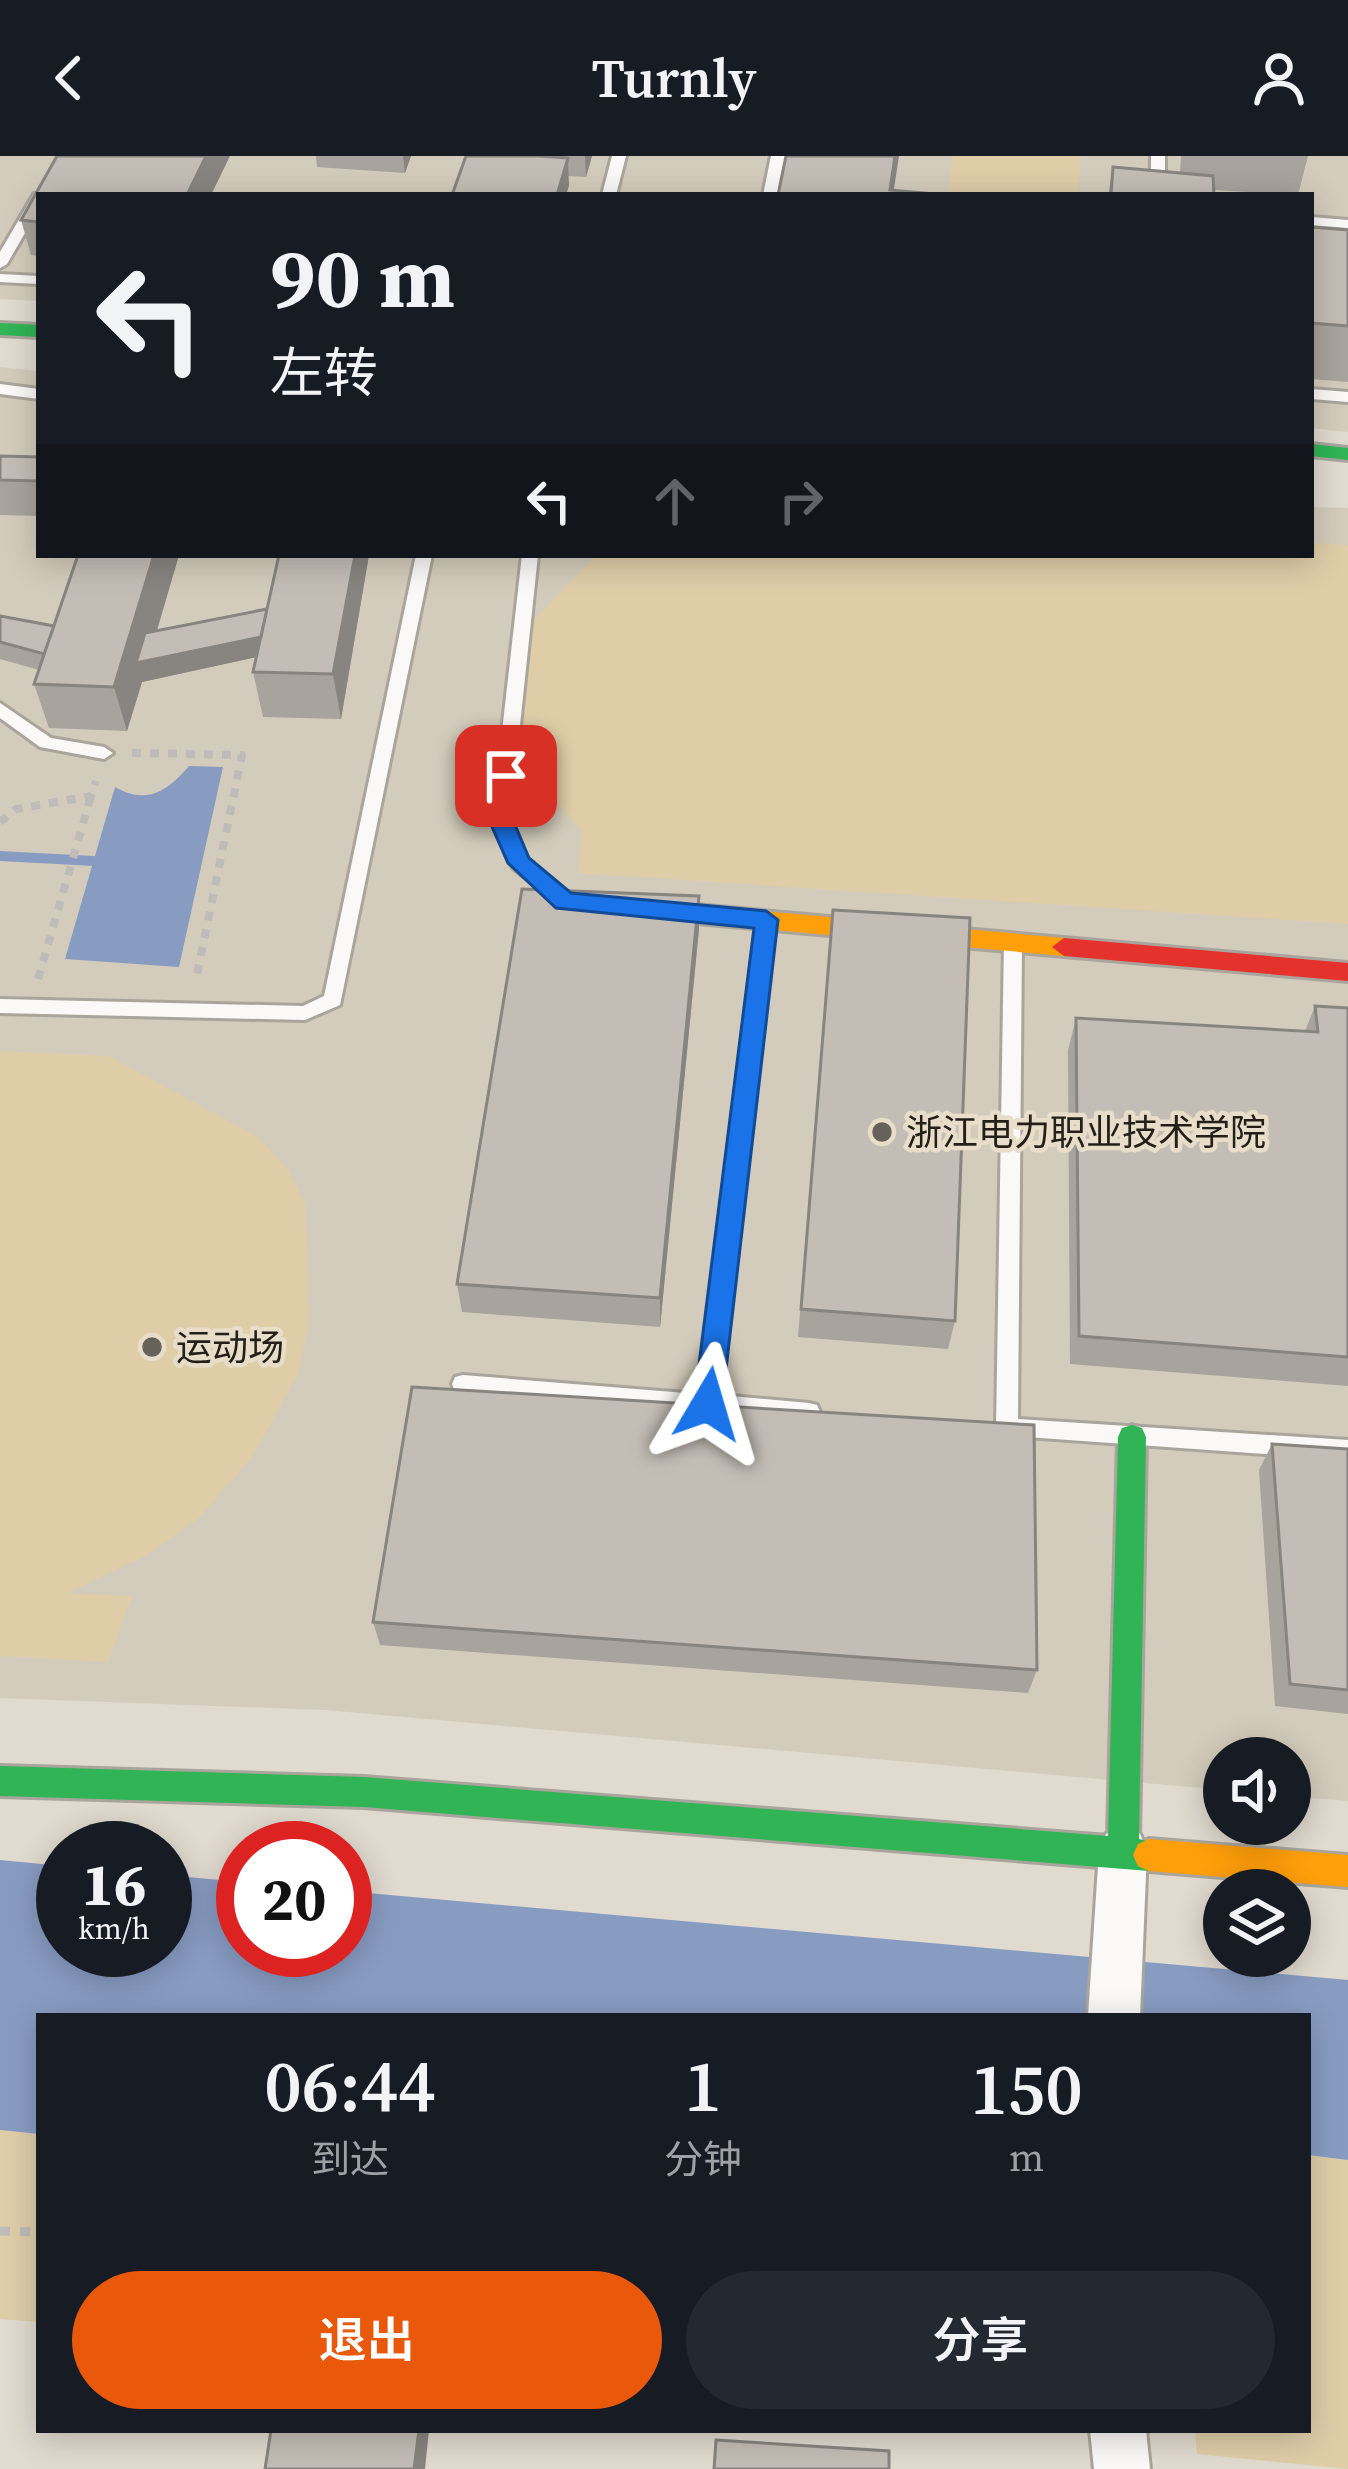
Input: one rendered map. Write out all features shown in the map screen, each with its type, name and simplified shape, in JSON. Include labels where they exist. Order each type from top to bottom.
[{"type":"street","points":[[0,328],[36,332]]},
{"type":"street","points":[[0,347],[36,350]]},
{"type":"street","points":[[1314,450],[1348,454]]},
{"type":"street","points":[[1314,465],[1348,468]]},
{"type":"street","points":[[565,902],[1348,972]]},
{"type":"street","points":[[1114,2013],[1124,1851],[1132,1437]]},
{"type":"street","points":[[0,1781],[364,1792],[1348,1871]]},
{"type":"street","points":[[1118,2433],[1122,2469]]},
{"type":"lane","points":[[609,192],[619,156]]},
{"type":"lane","points":[[771,192],[778,156]]},
{"type":"lane","points":[[1158,156],[1158,192]]},
{"type":"lane","points":[[42,192],[52,176]]},
{"type":"lane","points":[[0,264],[36,203]]},
{"type":"lane","points":[[1314,221],[1348,224]]},
{"type":"lane","points":[[0,278],[36,280]]},
{"type":"lane","points":[[0,389],[36,394]]},
{"type":"lane","points":[[1314,394],[1348,398]]},
{"type":"lane","points":[[0,1006],[305,1013],[333,1000],[423,558]]},
{"type":"lane","points":[[530,558],[501,820],[519,863],[565,902]]},
{"type":"lane","points":[[0,709],[46,742],[104,752]]},
{"type":"lane","points":[[708,1404],[766,920]]},
{"type":"lane","points":[[1012,942],[996,1427],[1348,1450]]},
{"type":"lane","points":[[463,1384],[823,1413]]},
{"type":"path","points":[[29,1008],[104,752],[242,755],[189,1010]]},
{"type":"path","points":[[0,822],[16,808],[91,796]]},
{"type":"path","points":[[0,2231],[36,2231]]},
{"type":"shaded area","points":[[0,156],[1348,156],[1348,432],[1314,428],[1314,192],[36,192],[36,301],[0,299]]},
{"type":"shaded area","points":[[953,156],[1081,156],[1078,192],[948,192]]},
{"type":"shaded area","name":"浙江电力职业技术学院","points":[[0,367],[36,371],[36,558],[1314,558],[1314,507],[1348,508],[1348,1801],[1311,1798],[1311,1737],[1203,1737],[1203,1788],[326,1710],[0,1698]]},
{"type":"shaded area","points":[[1314,543],[1348,545],[1348,924],[578,873],[582,831],[531,777],[512,733],[530,624],[593,558],[1314,558]]},
{"type":"shaded area","name":"运动场","points":[[0,1051],[109,1056],[258,1137],[288,1170],[305,1204],[309,1320],[298,1374],[252,1457],[199,1518],[145,1556],[67,1593],[132,1596],[108,1662],[0,1656]]},
{"type":"shaded area","points":[[0,2130],[36,2134],[36,2322],[0,2319]]},
{"type":"shaded area","points":[[1311,2155],[1348,2160],[1348,2469],[1197,2454],[1195,2433],[1311,2433]]},
{"type":"water","points":[[189,766],[223,767],[179,967],[65,959],[115,787],[137,795],[155,793]]},
{"type":"water","points":[[0,1860],[36,1863],[36,1977],[192,1977],[192,1877],[216,1880],[216,1977],[372,1977],[372,1893],[1203,1967],[1203,1977],[1348,1980],[1348,2160],[1311,2155],[1311,2013],[36,2013],[36,2134],[0,2130]]},
{"type":"building","points":[[57,156],[206,156],[188,192],[37,192]]},
{"type":"building","points":[[466,156],[568,158],[558,192],[453,192]]},
{"type":"building","points":[[786,156],[895,156],[890,190],[912,192],[779,192]]},
{"type":"building","points":[[1113,167],[1213,176],[1214,192],[1111,192]]},
{"type":"building","points":[[36,193],[36,222],[21,220]]},
{"type":"building","points":[[1314,227],[1348,230],[1348,326],[1314,323]]},
{"type":"building","points":[[0,456],[36,457],[36,481],[0,480]]},
{"type":"building","points":[[77,558],[153,558],[114,687],[34,684]]},
{"type":"building","points":[[278,558],[354,558],[333,674],[253,672]]},
{"type":"building","points":[[267,609],[261,637],[136,663],[145,633]]},
{"type":"building","points":[[0,616],[54,626],[44,654],[0,642]]},
{"type":"building","points":[[522,889],[699,896],[660,1298],[457,1284]]},
{"type":"building","points":[[833,910],[970,918],[955,1321],[801,1309]]},
{"type":"building","points":[[1315,1006],[1348,1008],[1348,1357],[1079,1336],[1076,1018],[1318,1032]]},
{"type":"building","points":[[412,1387],[1034,1425],[1037,1670],[373,1622]]},
{"type":"building","points":[[1272,1444],[1348,1449],[1348,1690],[1290,1684]]},
{"type":"building","points":[[271,2433],[419,2433],[414,2469],[265,2469]]},
{"type":"building","points":[[716,2440],[889,2451],[889,2469],[714,2469]]},
{"type":"waterway","points":[[0,856],[94,861]]},
{"type":"traffic: fast","points":[[0,329],[36,331]]},
{"type":"traffic: fast","points":[[1314,450],[1348,454]]},
{"type":"traffic: fast","points":[[1123,1851],[1132,1437]]},
{"type":"traffic: fast","points":[[0,1781],[364,1792],[1149,1855]]},
{"type":"traffic: slow","points":[[618,907],[1064,947]]},
{"type":"traffic: slow","points":[[1149,1855],[1348,1871]]},
{"type":"traffic: jam","points":[[1064,947],[1348,972]]},
{"type":"place","name":"浙江电力职业技术学院","points":[[882,1132]]},
{"type":"place","name":"运动场","points":[[152,1347]]},
{"type":"route","points":[[506,776],[501,820],[519,863],[565,902],[766,920],[708,1404]]}]
